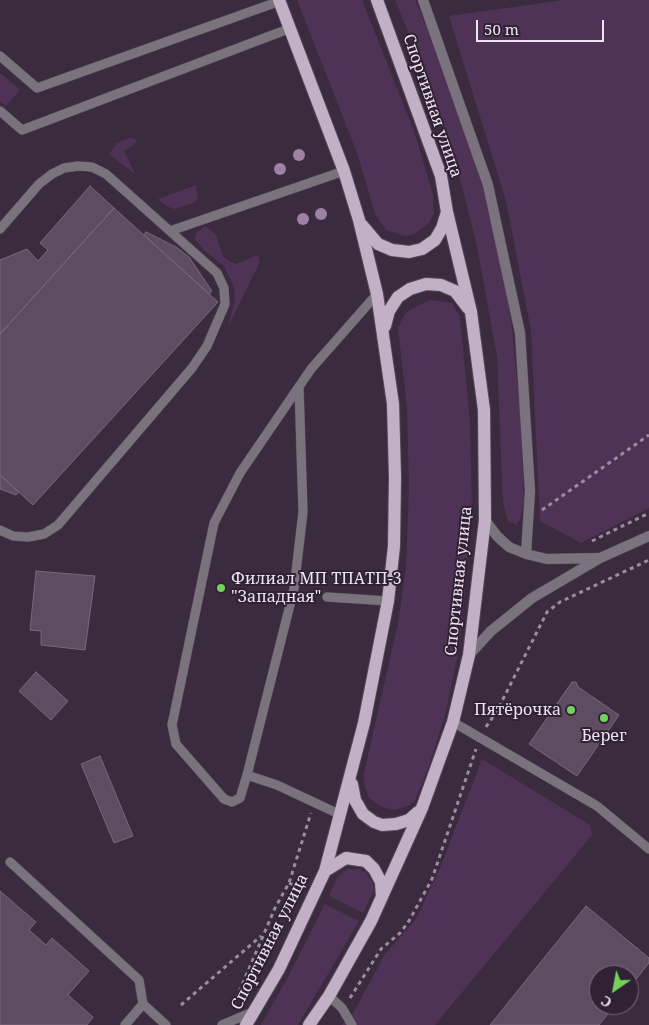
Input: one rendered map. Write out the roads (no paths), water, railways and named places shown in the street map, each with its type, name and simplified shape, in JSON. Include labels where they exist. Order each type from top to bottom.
[{"type":"main road","name":"Спортивная улица","points":[[246,1025],[279,969],[325,871],[351,779],[388,601],[394,546],[393,404],[377,294],[360,220],[344,170],[280,0]]},
{"type":"main road","name":"Спортивная улица","points":[[310,1025],[363,938],[422,808],[453,722],[469,655],[485,520],[484,410],[471,312],[447,212],[441,176],[377,0]]},
{"type":"main road","points":[[360,220],[378,244],[392,250],[409,252],[422,249],[435,240],[442,228],[447,212]]},
{"type":"main road","points":[[384,332],[389,311],[398,297],[410,289],[426,284],[441,285],[454,291],[471,312]]},
{"type":"main road","points":[[351,779],[355,800],[363,814],[374,822],[382,825],[396,824],[409,820],[422,808]]},
{"type":"main road","points":[[325,871],[346,858],[366,861],[374,869],[382,882],[382,897]]},
{"type":"street","points":[[423,0],[488,185],[520,332],[530,491],[530,519],[526,554]]},
{"type":"street","points":[[485,520],[497,536],[510,547],[526,554],[546,559],[600,558]]},
{"type":"street","points":[[469,655],[491,631],[532,598],[600,558],[649,536]]},
{"type":"lane","points":[[0,56],[37,88],[280,0]]},
{"type":"lane","points":[[0,111],[22,130],[291,28]]},
{"type":"lane","points":[[0,229],[39,184],[64,168],[92,167],[106,174],[217,273],[224,288],[225,304],[207,346],[192,368],[58,524],[44,534],[28,538],[13,536],[0,530]]},
{"type":"lane","points":[[170,231],[344,170]]},
{"type":"lane","points":[[299,387],[303,512],[294,589],[247,775],[240,798],[232,802],[224,799],[176,744],[172,725],[214,524],[240,473],[299,387],[336,340],[377,294]]},
{"type":"lane","points":[[327,597],[388,601]]},
{"type":"lane","points":[[453,722],[480,736],[597,806],[649,849]]},
{"type":"lane","points":[[247,775],[277,785],[341,815]]},
{"type":"lane","points":[[10,862],[139,980],[144,1004],[166,1025]]},
{"type":"lane","points":[[329,996],[342,1008],[352,1025]]},
{"type":"lane","points":[[125,1025],[144,1004]]},
{"type":"lane","points":[[224,1024],[255,1011]]},
{"type":"place","name":"Филиал МП ТПАТП-3 \"Западная\"","points":[[221,588]]},
{"type":"place","name":"Пятёрочка","points":[[571,710]]},
{"type":"place","name":"Берег","points":[[604,718]]}]
